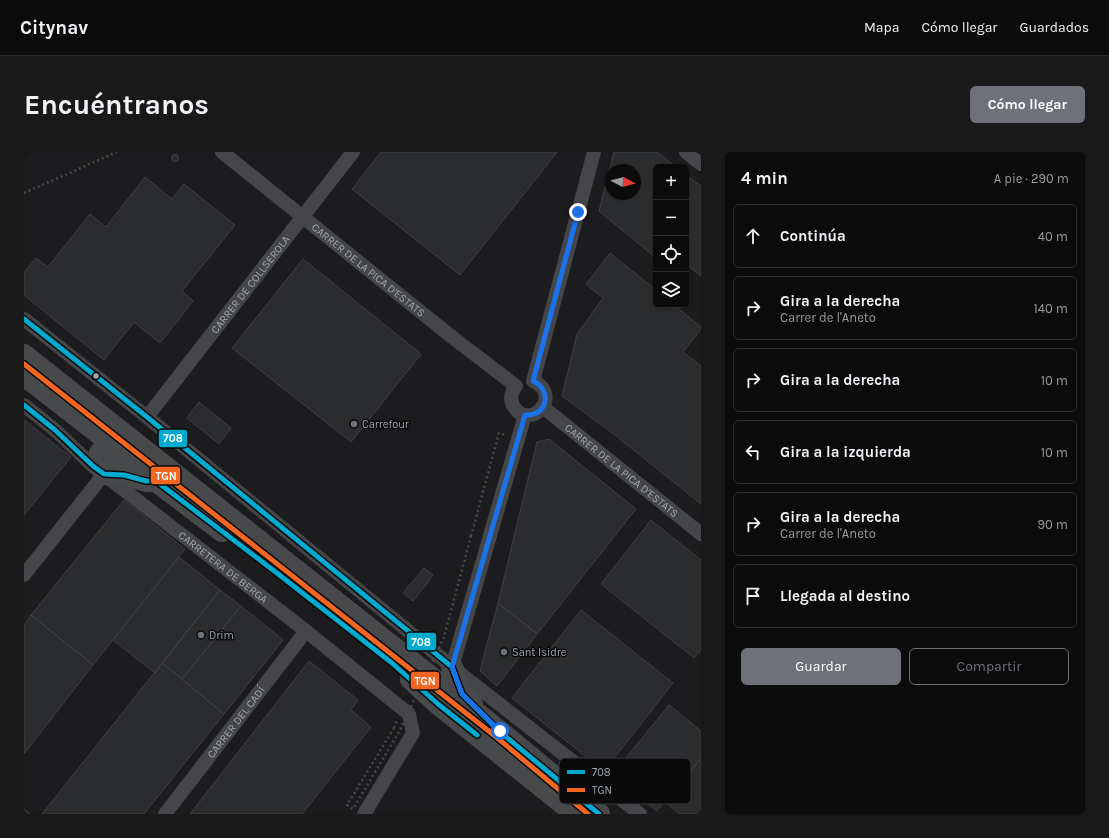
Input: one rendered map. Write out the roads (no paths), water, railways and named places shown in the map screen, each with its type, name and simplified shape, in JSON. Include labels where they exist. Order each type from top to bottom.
[{"type":"main road","points":[[24,355],[500,731],[559,780]]},
{"type":"main road","points":[[24,375],[67,409],[114,466],[146,481],[156,481],[267,565],[392,663],[438,704],[559,800]]},
{"type":"main road","points":[[56,380],[71,400],[127,445],[114,466]]},
{"type":"main road","points":[[114,466],[139,456],[194,502],[241,537],[269,550]]},
{"type":"main road","points":[[392,663],[403,666],[433,688],[449,678],[452,667]]},
{"type":"main road","points":[[452,667],[462,694],[500,731]]},
{"type":"main road","points":[[563,804],[576,814]]},
{"type":"main road","points":[[587,804],[599,814]]},
{"type":"street","name":"CARRER DE LA PICA D'ESTATS","points":[[222,152],[452,337],[516,386],[512,391],[512,403],[519,413],[525,415]]},
{"type":"street","name":"CARRER DE COLLSEROLA","points":[[147,417],[353,152]]},
{"type":"street","points":[[452,667],[525,415],[535,414],[543,407],[545,400],[544,392],[540,385],[533,381],[594,152]]},
{"type":"street","points":[[686,152],[701,164]]},
{"type":"street","points":[[24,319],[147,417],[452,667],[568,758]]},
{"type":"street","name":"CARRETERA DE BERGA","points":[[24,405],[55,430],[93,466],[114,466],[306,631],[410,714],[413,733],[364,814]]},
{"type":"street","name":"CARRER DE LA PICA D'ESTATS","points":[[543,407],[701,534]]},
{"type":"street","points":[[24,575],[114,466]]},
{"type":"street","name":"CARRER DEL CADÍ","points":[[165,814],[306,631]]},
{"type":"street","points":[[627,804],[640,814]]},
{"type":"place","name":"Carrefour","points":[[354,424]]},
{"type":"place","name":"Drim","points":[[201,635]]},
{"type":"place","name":"Sant Isidre","points":[[504,652]]}]
